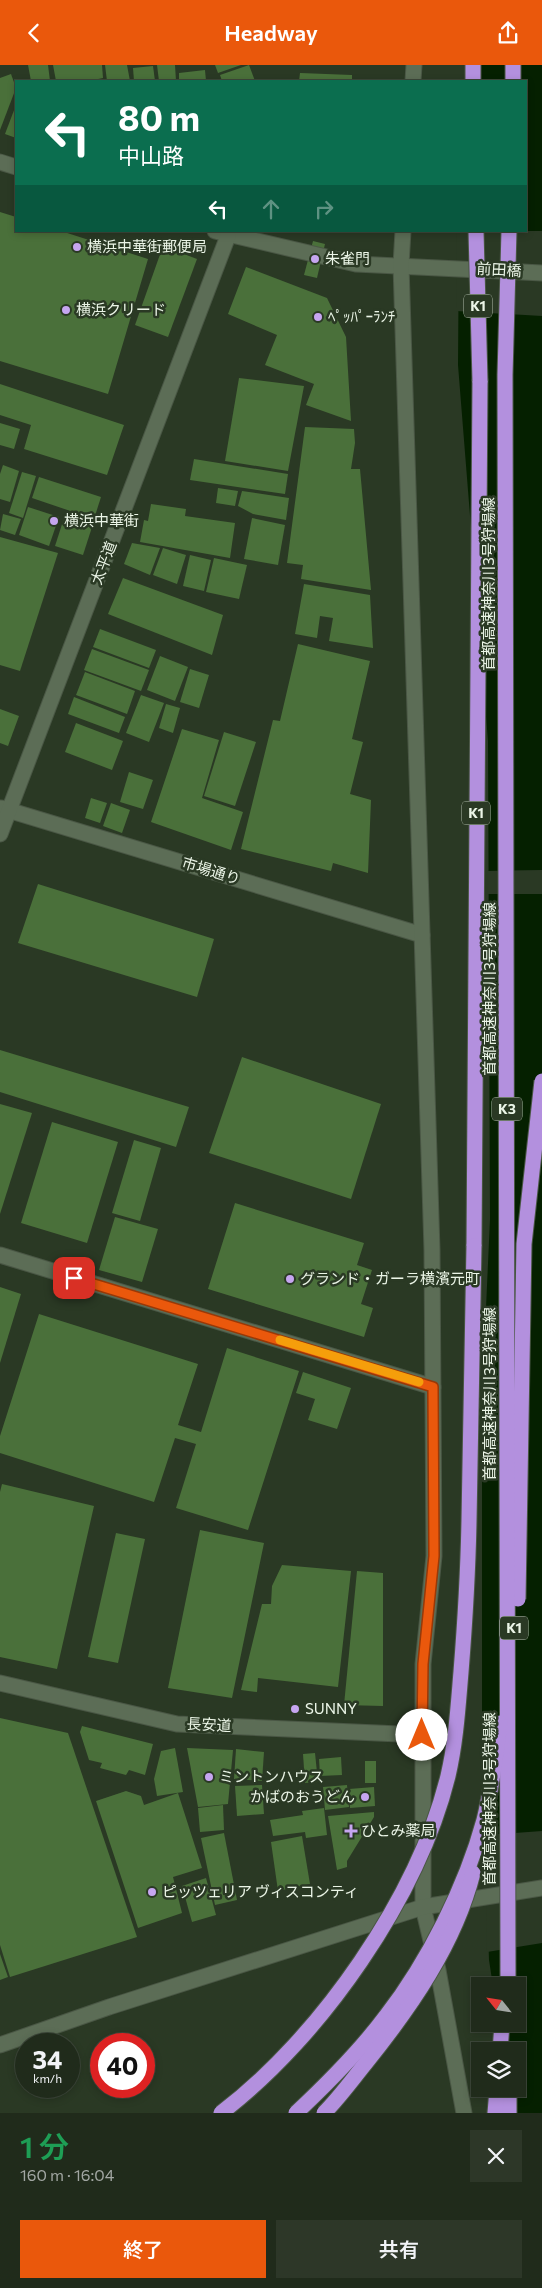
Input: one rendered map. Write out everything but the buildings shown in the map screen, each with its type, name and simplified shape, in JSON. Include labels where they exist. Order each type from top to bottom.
[{"type":"highway","points":[[472,65],[473,80]]},
{"type":"highway","points":[[513,65],[513,80]]},
{"type":"highway","name":"K1","points":[[221,2113],[240,2099],[290,2051],[335,1997],[383,1925],[424,1848],[448,1775],[458,1711],[468,1593],[474,1236],[480,391],[476,232]]},
{"type":"highway","name":"首都高速神奈川3号狩場線","points":[[507,1977],[505,375],[509,232]]},
{"type":"highway","name":"K1","points":[[296,2113],[324,2087],[392,2008],[434,1943],[466,1870],[483,1822],[492,1786],[518,1602],[524,1244],[542,1081]]},
{"type":"highway","points":[[324,2113],[401,2020],[445,1948],[468,1893],[483,1822]]},
{"type":"highway","points":[[495,2113],[496,2097]]},
{"type":"highway","points":[[509,2097],[509,2113]]},
{"type":"street","points":[[413,80],[414,65]]},
{"type":"street","points":[[0,162],[15,167]]},
{"type":"street","points":[[403,232],[401,265],[432,1250],[434,1556],[423,1664],[423,1907],[438,1970],[464,2113]]},
{"type":"street","name":"前田橋","points":[[221,233],[356,265],[401,265],[542,273]]},
{"type":"street","name":"太平道","points":[[0,834],[5,809],[221,233]]},
{"type":"street","name":"市場通り","points":[[5,809],[422,935]]},
{"type":"street","points":[[0,1255],[433,1387]]},
{"type":"street","name":"長安道","points":[[0,1683],[177,1724],[422,1735]]},
{"type":"street","points":[[0,2045],[109,2007],[423,1907],[483,1899],[542,1888]]},
{"type":"shaded area","points":[[467,65],[542,65],[542,2113],[508,2113],[506,2097],[526,2097],[526,2042],[499,2042],[498,2033],[526,2033],[526,1977],[492,1977],[489,1960],[482,1735],[482,1397],[490,1219],[488,741],[458,365],[459,232],[527,232],[527,80],[466,80]]},
{"type":"pier","points":[[542,231],[542,316],[456,311],[457,232]]},
{"type":"pier","points":[[542,870],[542,894],[486,894],[486,871]]},
{"type":"pier","points":[[542,1831],[542,1943],[487,1952],[485,1835]]},
{"type":"slow traffic","points":[[280,1340],[419,1382]]},
{"type":"place","name":"横浜中華街郵便局","points":[[77,247]]},
{"type":"place","name":"朱雀門","points":[[315,259]]},
{"type":"place","name":"横浜クリード","points":[[66,310]]},
{"type":"place","name":"ﾍﾟｯﾊﾟｰﾗﾝﾁ","points":[[318,317]]},
{"type":"place","name":"横浜中華街","points":[[54,521]]},
{"type":"place","name":"グランド・ガーラ横濱元町","points":[[290,1279]]},
{"type":"place","name":"SUNNY","points":[[295,1709]]},
{"type":"place","name":"ミントンハウス","points":[[209,1777]]},
{"type":"place","name":"かばのおうどん","points":[[365,1797]]},
{"type":"place","name":"ひとみ薬局","points":[[351,1831]]},
{"type":"place","name":"ピッツェリア ヴィスコンティ","points":[[152,1892]]},
{"type":"route","points":[[74,1278],[433,1387],[434,1556],[423,1664],[422,1735]]}]
